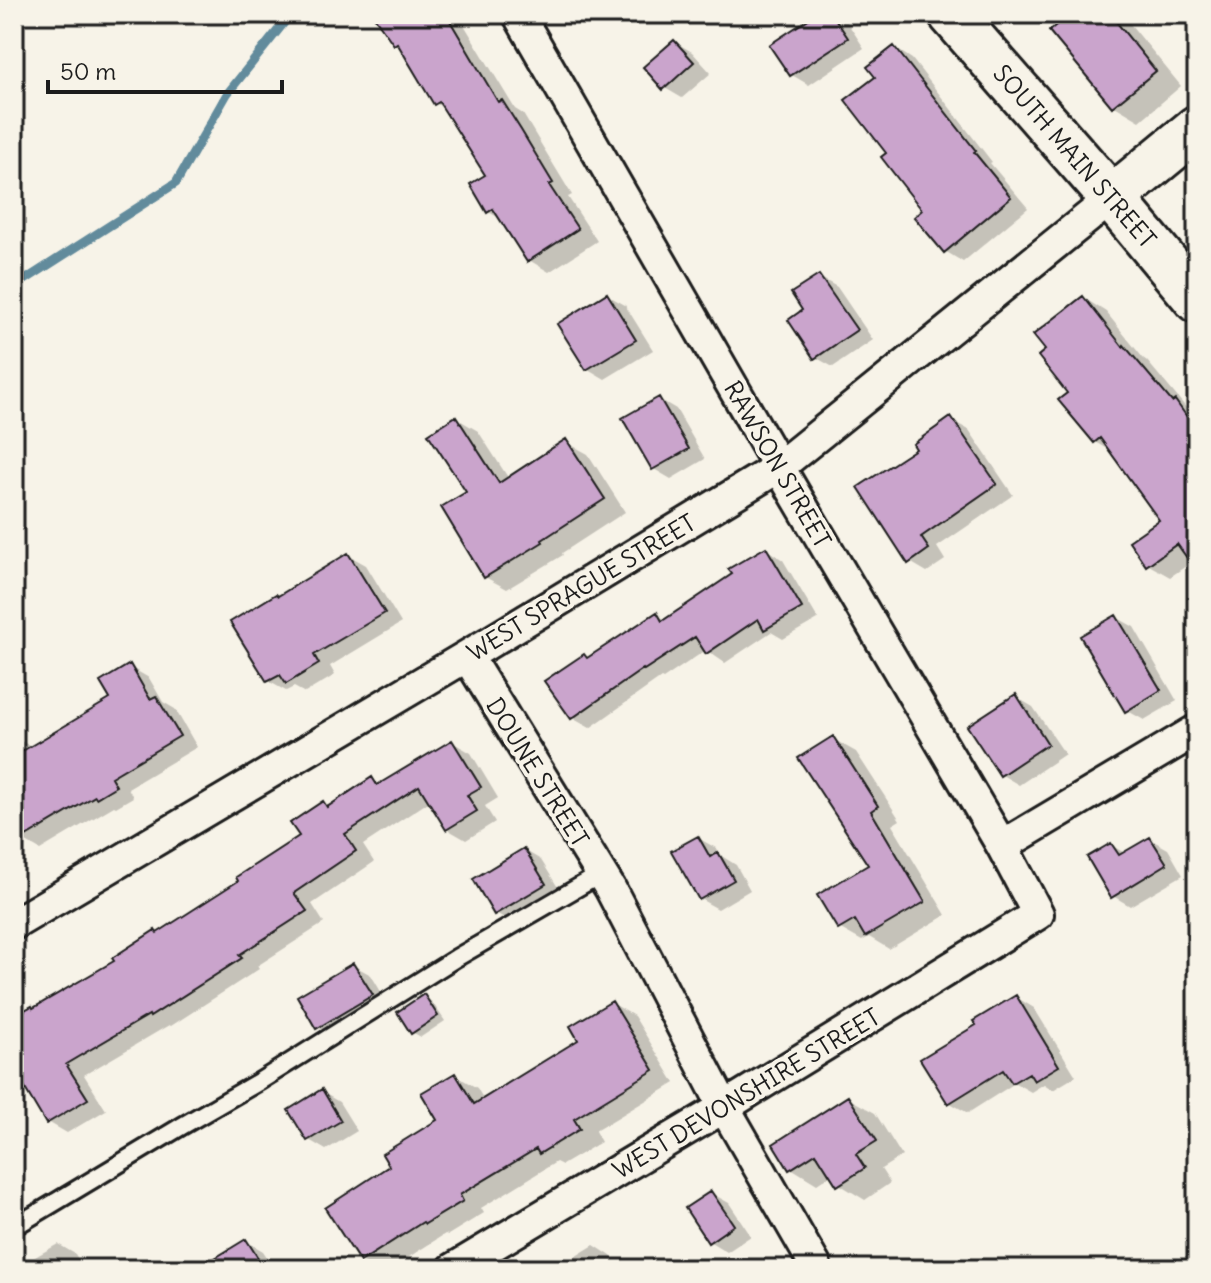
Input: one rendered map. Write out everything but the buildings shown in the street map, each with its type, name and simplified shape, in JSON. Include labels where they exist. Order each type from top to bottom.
[{"type":"main road","name":"SOUTH MAIN STREET","points":[[951,14],[1197,300]]},
{"type":"main road","points":[[1112,198],[1197,128]]},
{"type":"street","name":"RAWSON STREET","points":[[521,15],[779,467],[1002,846],[1038,914]]},
{"type":"street","name":"WEST SPRAGUE STREET","points":[[14,924],[779,467],[1112,198]]},
{"type":"street","name":"DOUNE STREET","points":[[467,656],[605,881],[724,1107],[815,1265]]},
{"type":"street","points":[[1002,846],[1197,730]]},
{"type":"street","name":"WEST DEVONSHIRE STREET","points":[[453,1269],[1038,914]]},
{"type":"lane","points":[[14,1227],[260,1081],[456,958],[605,881]]},
{"type":"waterway","points":[[14,287],[176,183],[227,94],[291,14]]}]
